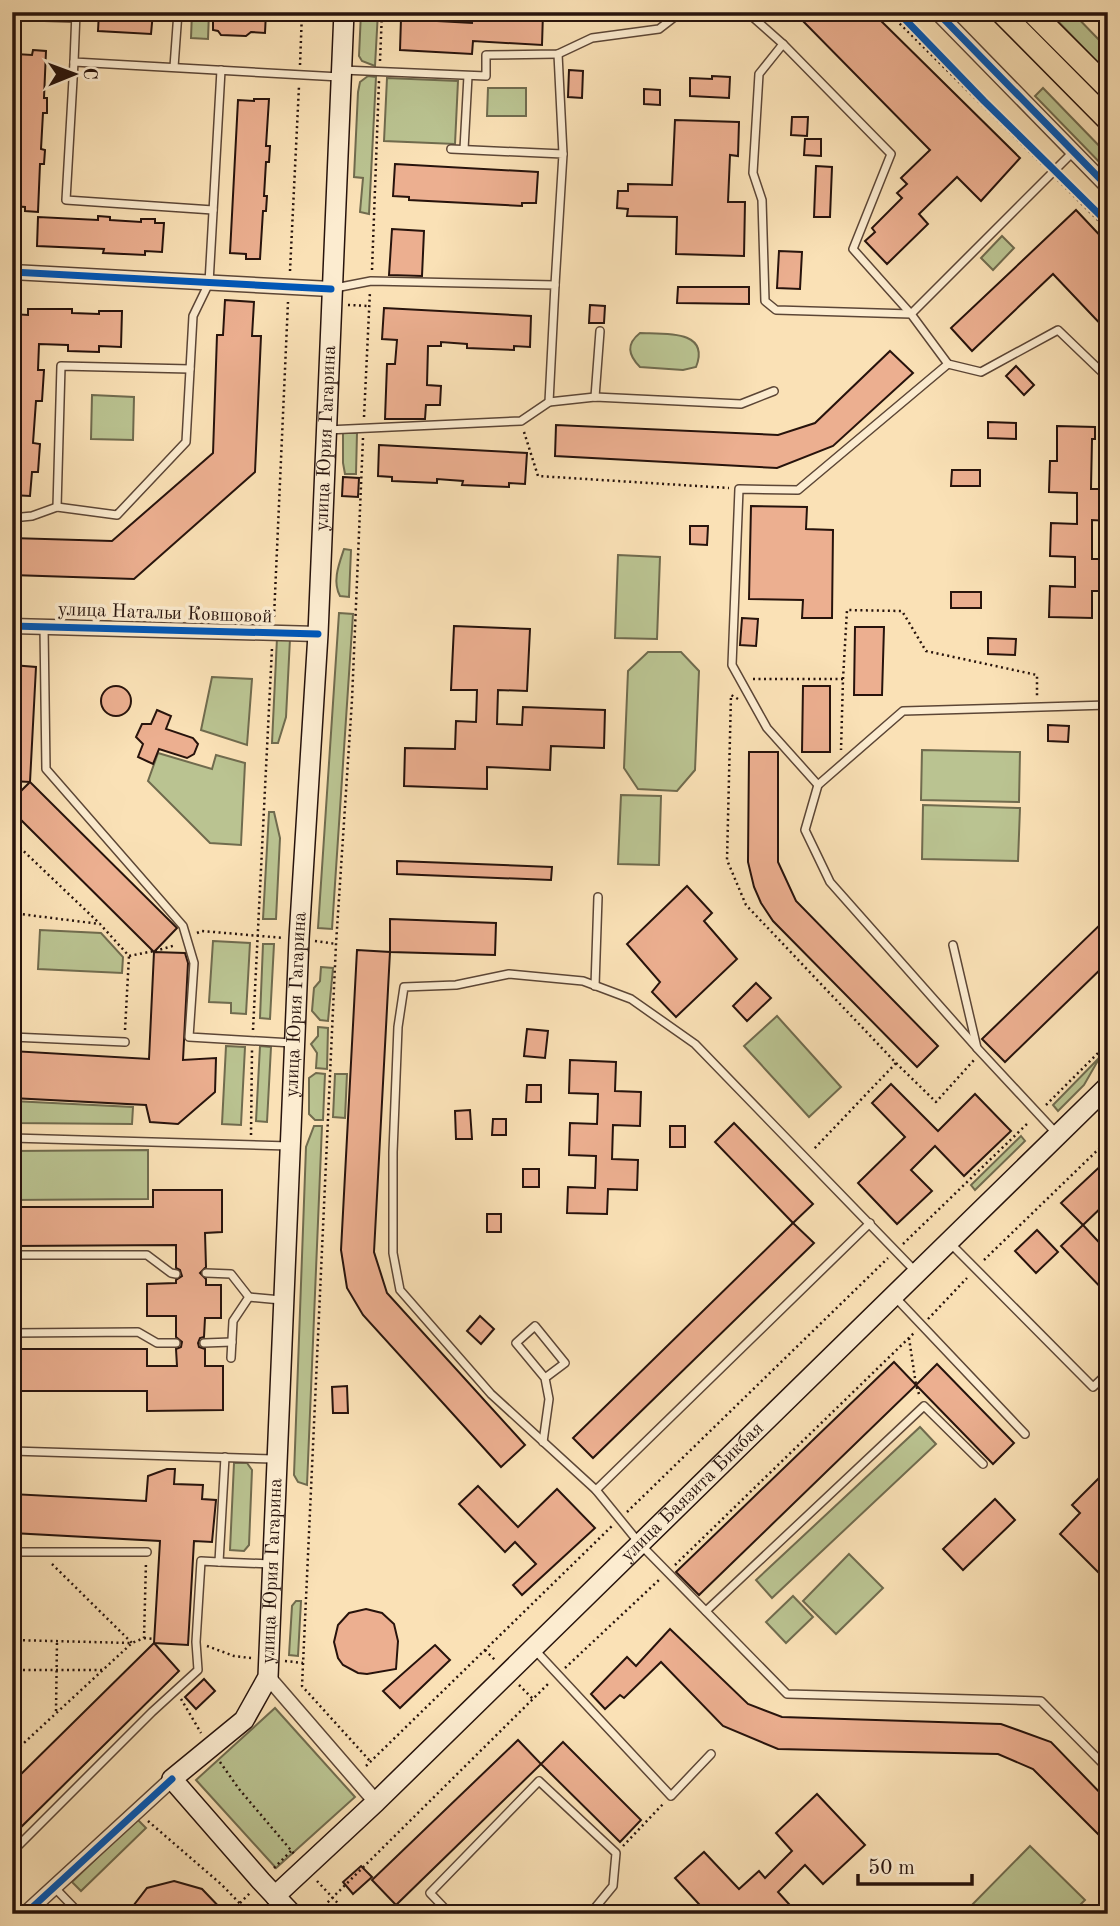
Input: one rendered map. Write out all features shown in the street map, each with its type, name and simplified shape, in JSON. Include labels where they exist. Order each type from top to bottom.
[{"type":"main road","name":"улица Юрия Гагарина","points":[[172,1779],[244,1720],[268,1668],[294,1043],[318,634],[344,12]]},
{"type":"main road","points":[[1002,12],[1108,120]]},
{"type":"main road","points":[[1032,12],[1108,88]]},
{"type":"main road","name":"улица Баязита Бикбая","points":[[275,1896],[376,1802],[1108,1086]]},
{"type":"main road","points":[[172,1779],[292,1914]]},
{"type":"street","points":[[937,12],[1108,187]]},
{"type":"street","points":[[1102,12],[1108,18]]},
{"type":"street","points":[[12,272],[331,289]]},
{"type":"street","name":"улица Натальи Ковшовой","points":[[12,626],[318,634]]},
{"type":"street","points":[[268,1668],[376,1802]]},
{"type":"street","points":[[25,1914],[172,1779]]},
{"type":"lane","points":[[174,67],[177,12]]},
{"type":"lane","points":[[74,62],[300,76],[380,72],[486,76],[486,55],[558,54],[592,38],[659,29],[681,12]]},
{"type":"lane","points":[[747,12],[783,44],[891,154],[853,249],[911,314],[948,364],[981,372],[1058,330],[1108,378]]},
{"type":"lane","points":[[12,16],[76,15],[66,200],[213,210]]},
{"type":"lane","points":[[783,44],[759,74],[753,173],[762,200],[765,301],[776,310],[911,314],[1073,152]]},
{"type":"lane","points":[[549,402],[563,154],[558,54]]},
{"type":"lane","points":[[12,518],[32,516],[57,508],[117,515],[186,442],[193,316],[209,283],[221,71]]},
{"type":"lane","points":[[464,149],[468,76]]},
{"type":"lane","points":[[451,149],[563,154]]},
{"type":"lane","points":[[331,289],[371,281],[555,285]]},
{"type":"lane","points":[[595,397],[600,331]]},
{"type":"lane","points":[[818,785],[767,728],[732,665],[739,489],[798,490],[948,364]]},
{"type":"lane","points":[[57,508],[61,366],[190,369]]},
{"type":"lane","points":[[327,430],[521,421],[549,402],[595,397],[741,404],[774,391]]},
{"type":"lane","points":[[44,626],[46,769],[183,926],[194,963],[189,1037],[294,1043]]},
{"type":"lane","points":[[1058,1135],[830,882],[805,830],[818,785],[903,711],[1108,705]]},
{"type":"lane","points":[[595,986],[598,897]]},
{"type":"lane","points":[[953,945],[979,1050]]},
{"type":"lane","points":[[917,1273],[695,1044],[631,999],[583,981],[509,974],[456,985],[404,987],[398,1027],[393,1152],[393,1253],[400,1290],[491,1394],[596,1490],[640,1544],[787,1694],[1041,1701],[1108,1769]]},
{"type":"lane","points":[[12,1037],[125,1042]]},
{"type":"lane","points":[[12,1138],[290,1146]]},
{"type":"lane","points":[[596,1490],[870,1223]]},
{"type":"lane","points":[[948,1242],[1093,1387],[1108,1373]]},
{"type":"lane","points":[[12,1255],[147,1255],[176,1274]]},
{"type":"lane","points":[[206,1273],[231,1274],[250,1297],[284,1301]]},
{"type":"lane","points":[[894,1295],[1025,1434]]},
{"type":"lane","points":[[231,1358],[233,1321],[250,1297]]},
{"type":"lane","points":[[543,1441],[549,1399],[545,1378],[516,1343],[535,1326],[565,1363],[545,1378]]},
{"type":"lane","points":[[12,1333],[138,1332],[157,1343],[176,1343]]},
{"type":"lane","points":[[204,1343],[232,1342]]},
{"type":"lane","points":[[706,1612],[924,1406],[983,1464]]},
{"type":"lane","points":[[12,1451],[277,1459]]},
{"type":"lane","points":[[219,1562],[225,1457]]},
{"type":"lane","points":[[12,1552],[147,1552]]},
{"type":"lane","points":[[12,1852],[198,1670],[195,1642],[201,1562],[272,1564]]},
{"type":"lane","points":[[534,1648],[671,1796],[711,1754]]},
{"type":"lane","points":[[450,1914],[430,1893],[539,1781],[616,1853],[613,1886],[590,1914]]},
{"type":"lane","points":[[54,1887],[80,1914]]},
{"type":"path","points":[[250,1144],[256,935],[302,12]]},
{"type":"path","points":[[370,1761],[302,1686],[336,944],[352,700],[382,12]]},
{"type":"path","points":[[888,12],[1108,223]]},
{"type":"path","points":[[898,12],[1108,230]]},
{"type":"path","points":[[521,421],[538,476],[739,489]]},
{"type":"path","points":[[841,765],[847,610],[902,611],[926,651],[1037,676],[1037,707]]},
{"type":"path","points":[[740,678],[843,679]]},
{"type":"path","points":[[755,707],[730,695],[727,860],[746,905],[936,1102],[979,1050]]},
{"type":"path","points":[[12,839],[100,923],[129,956],[125,1042]]},
{"type":"path","points":[[12,913],[100,923]]},
{"type":"path","points":[[129,956],[154,951],[187,939],[202,930],[336,944]]},
{"type":"path","points":[[354,1777],[1108,1043]]},
{"type":"path","points":[[806,1157],[896,1063]]},
{"type":"path","points":[[316,1914],[558,1675],[909,1338],[975,1269],[1108,1140]]},
{"type":"path","points":[[909,1338],[916,1385],[924,1406]]},
{"type":"path","points":[[40,1552],[132,1643]]},
{"type":"path","points":[[144,1638],[147,1552]]},
{"type":"path","points":[[12,1754],[132,1643],[144,1638],[154,1639]]},
{"type":"path","points":[[12,1640],[132,1643]]},
{"type":"path","points":[[56,1713],[57,1641]]},
{"type":"path","points":[[195,1642],[268,1668],[303,1663]]},
{"type":"path","points":[[12,1670],[103,1670]]},
{"type":"path","points":[[176,1690],[239,1789],[348,1914]]},
{"type":"path","points":[[616,1853],[671,1796]]},
{"type":"path","points":[[138,1812],[222,1885],[250,1914]]},
{"type":"green space","points":[[192,12],[209,12],[208,39],[191,38]]},
{"type":"green space","points":[[361,12],[378,12],[375,66],[362,61],[359,56]]},
{"type":"green space","points":[[1049,12],[1072,12],[1108,46],[1108,73]]},
{"type":"green space","points":[[368,76],[376,77],[369,214],[360,212],[363,178],[354,177],[358,92],[360,82]]},
{"type":"green space","points":[[387,78],[458,81],[455,144],[384,141]]},
{"type":"green space","points":[[488,88],[526,88],[526,116],[487,116]]},
{"type":"green space","points":[[1043,88],[1108,155],[1108,171],[1035,96]]},
{"type":"green space","points":[[1002,236],[1014,248],[993,270],[981,258]]},
{"type":"green space","points":[[640,333],[672,334],[691,340],[697,346],[699,355],[696,367],[683,370],[640,367],[630,350],[632,341]]},
{"type":"green space","points":[[92,395],[134,397],[133,440],[91,439]]},
{"type":"green space","points":[[343,433],[357,433],[356,474],[345,474]]},
{"type":"green space","points":[[344,549],[351,550],[349,597],[340,596],[337,584],[337,572]]},
{"type":"green space","points":[[618,555],[660,557],[657,639],[615,638]]},
{"type":"green space","points":[[339,613],[353,614],[332,929],[318,928]]},
{"type":"green space","points":[[277,638],[290,639],[286,717],[278,743],[272,743]]},
{"type":"green space","points":[[648,652],[681,652],[699,671],[695,770],[677,791],[638,789],[624,768],[628,671]]},
{"type":"green space","points":[[212,677],[252,679],[247,745],[201,730]]},
{"type":"green space","points":[[922,750],[1020,752],[1019,802],[921,800]]},
{"type":"green space","points":[[158,753],[212,769],[216,755],[245,763],[241,845],[210,843],[148,781]]},
{"type":"green space","points":[[621,795],[661,796],[659,865],[618,864]]},
{"type":"green space","points":[[923,805],[1020,808],[1018,861],[922,859]]},
{"type":"green space","points":[[269,812],[274,812],[280,838],[276,919],[263,919]]},
{"type":"green space","points":[[40,930],[101,933],[123,957],[122,973],[38,969]]},
{"type":"green space","points":[[213,941],[250,943],[246,1014],[231,1013],[231,1003],[209,1002]]},
{"type":"green space","points":[[263,944],[274,944],[270,1019],[260,1018]]},
{"type":"green space","points":[[321,967],[333,968],[328,1021],[320,1020],[312,1011],[314,988],[320,981]]},
{"type":"green space","points":[[777,1016],[841,1087],[809,1117],[744,1046]]},
{"type":"green space","points":[[318,1027],[328,1028],[327,1069],[316,1068],[317,1053],[311,1044],[318,1036]]},
{"type":"green space","points":[[226,1046],[245,1047],[241,1125],[222,1124]]},
{"type":"green space","points":[[260,1046],[271,1047],[267,1122],[256,1121]]},
{"type":"green space","points":[[1100,1057],[1084,1085],[1058,1111],[1053,1105]]},
{"type":"green space","points":[[316,1073],[325,1074],[323,1120],[315,1120],[309,1114],[309,1078]]},
{"type":"green space","points":[[335,1074],[347,1074],[345,1118],[333,1117]]},
{"type":"green space","points":[[12,1101],[133,1107],[132,1124],[12,1123]]},
{"type":"green space","points":[[314,1126],[322,1126],[307,1485],[298,1482],[294,1475],[306,1147]]},
{"type":"green space","points":[[1021,1136],[1025,1141],[975,1190],[971,1185]]},
{"type":"green space","points":[[148,1150],[148,1199],[12,1200],[12,1151]]},
{"type":"green space","points":[[920,1427],[936,1444],[772,1598],[756,1580]]},
{"type":"green space","points":[[234,1463],[247,1463],[252,1470],[249,1545],[244,1551],[230,1550]]},
{"type":"green space","points":[[849,1554],[883,1588],[836,1634],[803,1601]]},
{"type":"green space","points":[[793,1596],[813,1617],[786,1643],[766,1622]]},
{"type":"green space","points":[[296,1601],[301,1601],[298,1656],[289,1655],[292,1606]]},
{"type":"green space","points":[[275,1708],[355,1797],[276,1868],[196,1780]]},
{"type":"green space","points":[[137,1819],[146,1828],[81,1891],[72,1882]]},
{"type":"green space","points":[[1030,1846],[1085,1900],[1071,1914],[963,1914]]},
{"type":"building","points":[[99,12],[153,12],[151,34],[98,31]]},
{"type":"building","points":[[213,12],[266,12],[265,33],[251,32],[246,36],[221,35],[213,30]]},
{"type":"building","points":[[473,12],[543,13],[542,45],[473,41],[472,54],[400,50],[401,19],[472,23]]},
{"type":"building","points":[[794,12],[872,12],[1020,158],[981,201],[957,177],[919,214],[928,224],[887,264],[865,241],[875,232],[872,228],[902,198],[897,193],[907,184],[901,178],[930,150]]},
{"type":"building","points":[[33,50],[46,51],[44,98],[47,98],[47,113],[43,113],[41,149],[45,150],[44,164],[40,164],[38,212],[12,206],[16,54],[32,55]]},
{"type":"building","points":[[569,70],[583,71],[582,98],[568,97]]},
{"type":"building","points":[[712,76],[730,77],[729,98],[690,96],[690,78],[712,79]]},
{"type":"building","points":[[644,89],[660,90],[660,105],[644,104]]},
{"type":"building","points":[[269,99],[266,146],[270,146],[269,162],[266,162],[264,196],[267,196],[266,211],[263,211],[260,259],[246,259],[246,254],[230,253],[238,100]]},
{"type":"building","points":[[792,117],[808,117],[807,136],[791,135]]},
{"type":"building","points":[[675,120],[739,122],[738,156],[730,155],[728,202],[745,202],[744,256],[676,254],[677,217],[627,216],[628,209],[617,208],[618,191],[628,191],[628,184],[672,185]]},
{"type":"building","points":[[805,139],[821,139],[821,156],[804,155]]},
{"type":"building","points":[[395,164],[538,172],[536,203],[522,203],[522,206],[409,200],[409,197],[393,196]]},
{"type":"building","points":[[816,166],[832,167],[830,217],[814,217]]},
{"type":"building","points":[[1076,210],[1108,244],[1108,332],[1053,274],[972,351],[951,328]]},
{"type":"building","points":[[98,216],[110,217],[110,220],[141,222],[141,219],[155,219],[155,223],[164,223],[162,252],[145,251],[145,255],[103,253],[104,249],[37,246],[38,217],[98,220]]},
{"type":"building","points":[[392,229],[424,231],[422,276],[389,275]]},
{"type":"building","points":[[779,251],[802,252],[800,289],[777,288]]},
{"type":"building","points":[[678,287],[749,287],[749,304],[677,303]]},
{"type":"building","points":[[225,300],[254,302],[252,336],[261,336],[255,472],[134,579],[12,575],[12,538],[112,541],[213,453],[217,335],[223,335]]},
{"type":"building","points":[[590,305],[605,306],[604,323],[589,323]]},
{"type":"building","points":[[384,308],[531,316],[530,347],[514,346],[514,350],[467,348],[467,344],[441,342],[441,346],[428,346],[427,385],[441,386],[440,405],[426,405],[425,419],[385,419],[387,364],[395,364],[397,340],[382,339]]},
{"type":"building","points":[[28,309],[72,309],[72,313],[99,314],[99,311],[122,311],[121,347],[99,346],[99,352],[68,351],[68,345],[39,344],[38,370],[44,370],[42,401],[36,401],[33,443],[40,444],[38,472],[32,472],[30,496],[12,495],[12,314],[28,315]]},
{"type":"building","points":[[890,351],[913,373],[833,446],[777,468],[555,456],[556,425],[778,435],[815,423]]},
{"type":"building","points":[[1016,366],[1034,385],[1024,395],[1006,376]]},
{"type":"building","points":[[988,422],[1016,423],[1016,439],[988,438]]},
{"type":"building","points":[[1057,426],[1095,427],[1095,439],[1092,439],[1091,489],[1108,489],[1108,521],[1092,520],[1092,559],[1108,559],[1108,591],[1092,591],[1092,618],[1049,617],[1050,586],[1075,587],[1075,557],[1050,556],[1051,523],[1077,524],[1077,493],[1049,492],[1050,461],[1057,461]]},
{"type":"building","points":[[379,445],[527,453],[525,484],[509,483],[509,487],[462,485],[463,481],[437,479],[437,483],[392,481],[392,477],[378,476]]},
{"type":"building","points":[[952,470],[980,470],[980,486],[951,486]]},
{"type":"building","points":[[343,477],[359,478],[358,497],[342,496]]},
{"type":"building","points":[[751,506],[807,507],[806,529],[833,530],[832,618],[802,618],[803,600],[749,599]]},
{"type":"building","points":[[690,526],[708,526],[707,545],[690,544]]},
{"type":"building","points":[[951,592],[981,592],[981,608],[951,608]]},
{"type":"building","points":[[742,618],[758,619],[756,646],[740,645]]},
{"type":"building","points":[[454,626],[530,629],[527,691],[498,690],[497,724],[522,725],[523,707],[605,710],[604,748],[551,746],[550,770],[487,767],[487,789],[404,786],[405,748],[455,749],[456,721],[476,722],[477,690],[451,690]]},
{"type":"building","points":[[855,627],[884,627],[882,695],[854,695]]},
{"type":"building","points":[[988,638],[1016,639],[1015,655],[988,654]]},
{"type":"building","points":[[12,665],[36,667],[30,782],[12,781]]},
{"type":"building","points":[[116,686],[122,687],[130,695],[130,707],[122,715],[116,716],[110,715],[102,707],[101,701],[102,695],[110,687]]},
{"type":"building","points":[[803,686],[830,686],[830,752],[802,752]]},
{"type":"building","points":[[157,710],[171,716],[166,729],[193,738],[198,744],[194,754],[187,758],[159,749],[153,764],[138,757],[143,744],[136,737],[142,724],[151,724]]},
{"type":"building","points":[[1048,725],[1069,726],[1068,742],[1048,741]]},
{"type":"building","points":[[749,752],[778,752],[778,862],[796,901],[938,1046],[917,1067],[773,921],[761,903],[748,862]]},
{"type":"building","points":[[30,782],[177,928],[154,952],[12,811],[12,800]]},
{"type":"building","points":[[397,861],[552,867],[551,880],[397,874]]},
{"type":"building","points":[[687,886],[712,913],[704,921],[737,959],[676,1017],[652,992],[660,982],[627,944]]},
{"type":"building","points":[[1108,917],[1108,962],[1005,1062],[982,1039]]},
{"type":"building","points":[[390,919],[496,923],[495,955],[390,952]]},
{"type":"building","points":[[357,950],[390,952],[374,1252],[387,1293],[525,1445],[501,1467],[363,1315],[347,1288],[341,1250]]},
{"type":"building","points":[[154,952],[185,953],[188,963],[183,1060],[216,1058],[215,1092],[178,1124],[150,1122],[146,1105],[12,1098],[12,1051],[149,1059]]},
{"type":"building","points":[[756,983],[771,998],[747,1021],[733,1006]]},
{"type":"building","points":[[527,1029],[548,1031],[545,1058],[524,1056]]},
{"type":"building","points":[[570,1060],[616,1062],[615,1091],[641,1092],[640,1126],[613,1125],[612,1159],[638,1160],[637,1190],[608,1189],[607,1214],[567,1213],[568,1187],[595,1188],[596,1156],[569,1155],[570,1123],[597,1124],[598,1094],[569,1093]]},
{"type":"building","points":[[891,1084],[938,1131],[975,1094],[1011,1131],[964,1176],[935,1146],[911,1170],[932,1191],[897,1224],[858,1183],[905,1137],[872,1103]]},
{"type":"building","points":[[527,1085],[541,1085],[541,1102],[526,1102]]},
{"type":"building","points":[[470,1110],[472,1139],[456,1139],[455,1111]]},
{"type":"building","points":[[493,1119],[506,1119],[506,1135],[492,1135]]},
{"type":"building","points":[[734,1123],[813,1204],[793,1223],[715,1142]]},
{"type":"building","points":[[670,1126],[685,1126],[685,1147],[670,1147]]},
{"type":"building","points":[[1108,1159],[1108,1201],[1083,1225],[1061,1203]]},
{"type":"building","points":[[523,1169],[539,1169],[539,1187],[523,1187]]},
{"type":"building","points":[[153,1190],[222,1190],[222,1232],[205,1233],[206,1267],[200,1273],[206,1279],[206,1285],[221,1285],[221,1318],[205,1318],[204,1337],[200,1338],[198,1343],[199,1347],[205,1349],[205,1366],[223,1366],[223,1410],[147,1411],[147,1391],[12,1391],[12,1349],[147,1349],[147,1366],[177,1366],[176,1349],[181,1347],[182,1342],[176,1337],[176,1316],[147,1316],[147,1284],[176,1283],[182,1276],[176,1268],[176,1245],[12,1246],[12,1207],[153,1207]]},
{"type":"building","points":[[487,1214],[501,1214],[501,1232],[487,1232]]},
{"type":"building","points":[[793,1223],[814,1243],[593,1458],[573,1438]]},
{"type":"building","points":[[1083,1225],[1108,1252],[1108,1295],[1061,1246]]},
{"type":"building","points":[[1037,1230],[1058,1252],[1036,1273],[1015,1251]]},
{"type":"building","points":[[480,1316],[494,1329],[481,1344],[467,1331]]},
{"type":"building","points":[[894,1362],[916,1385],[699,1595],[676,1572]]},
{"type":"building","points":[[937,1364],[1014,1443],[993,1464],[916,1385]]},
{"type":"building","points":[[347,1386],[348,1413],[333,1413],[332,1387]]},
{"type":"building","points":[[175,1469],[174,1484],[203,1485],[202,1499],[216,1500],[212,1542],[194,1541],[188,1645],[154,1643],[160,1541],[12,1533],[12,1494],[146,1501],[148,1476]]},
{"type":"building","points":[[1108,1469],[1108,1518],[1100,1526],[1108,1535],[1108,1582],[1060,1534],[1080,1513],[1072,1505]]},
{"type":"building","points":[[478,1486],[518,1527],[557,1489],[595,1528],[522,1595],[513,1585],[536,1564],[515,1542],[505,1552],[459,1504]]},
{"type":"building","points":[[995,1499],[1015,1520],[963,1570],[943,1549]]},
{"type":"building","points":[[366,1609],[382,1613],[394,1624],[398,1641],[396,1669],[358,1673],[343,1665],[338,1658],[334,1642],[338,1625],[349,1613]]},
{"type":"building","points":[[670,1629],[748,1704],[782,1717],[1001,1724],[1051,1742],[1108,1801],[1108,1844],[1033,1769],[998,1754],[778,1749],[723,1726],[661,1662],[624,1698],[620,1695],[605,1709],[591,1694],[627,1657],[636,1666]]},
{"type":"building","points":[[154,1643],[179,1671],[12,1836],[12,1783]]},
{"type":"building","points":[[435,1645],[450,1660],[400,1708],[383,1691]]},
{"type":"building","points":[[204,1679],[215,1691],[196,1709],[185,1697]]},
{"type":"building","points":[[518,1740],[541,1764],[396,1905],[372,1880]]},
{"type":"building","points":[[563,1742],[641,1820],[620,1842],[541,1764]]},
{"type":"building","points":[[817,1794],[865,1845],[823,1884],[805,1865],[778,1892],[798,1914],[708,1914],[675,1878],[704,1852],[739,1889],[759,1871],[765,1878],[792,1851],[776,1833]]},
{"type":"building","points":[[361,1866],[372,1877],[353,1894],[343,1882]]},
{"type":"building","points":[[174,1881],[202,1889],[226,1914],[127,1914],[147,1888]]},
{"type":"cycle path","points":[[898,12],[1108,223]]},
{"type":"cycle path","points":[[937,12],[1108,187]]},
{"type":"cycle path","points":[[12,272],[331,289]]},
{"type":"cycle path","points":[[12,626],[318,634]]},
{"type":"cycle path","points":[[25,1914],[172,1779]]}]
